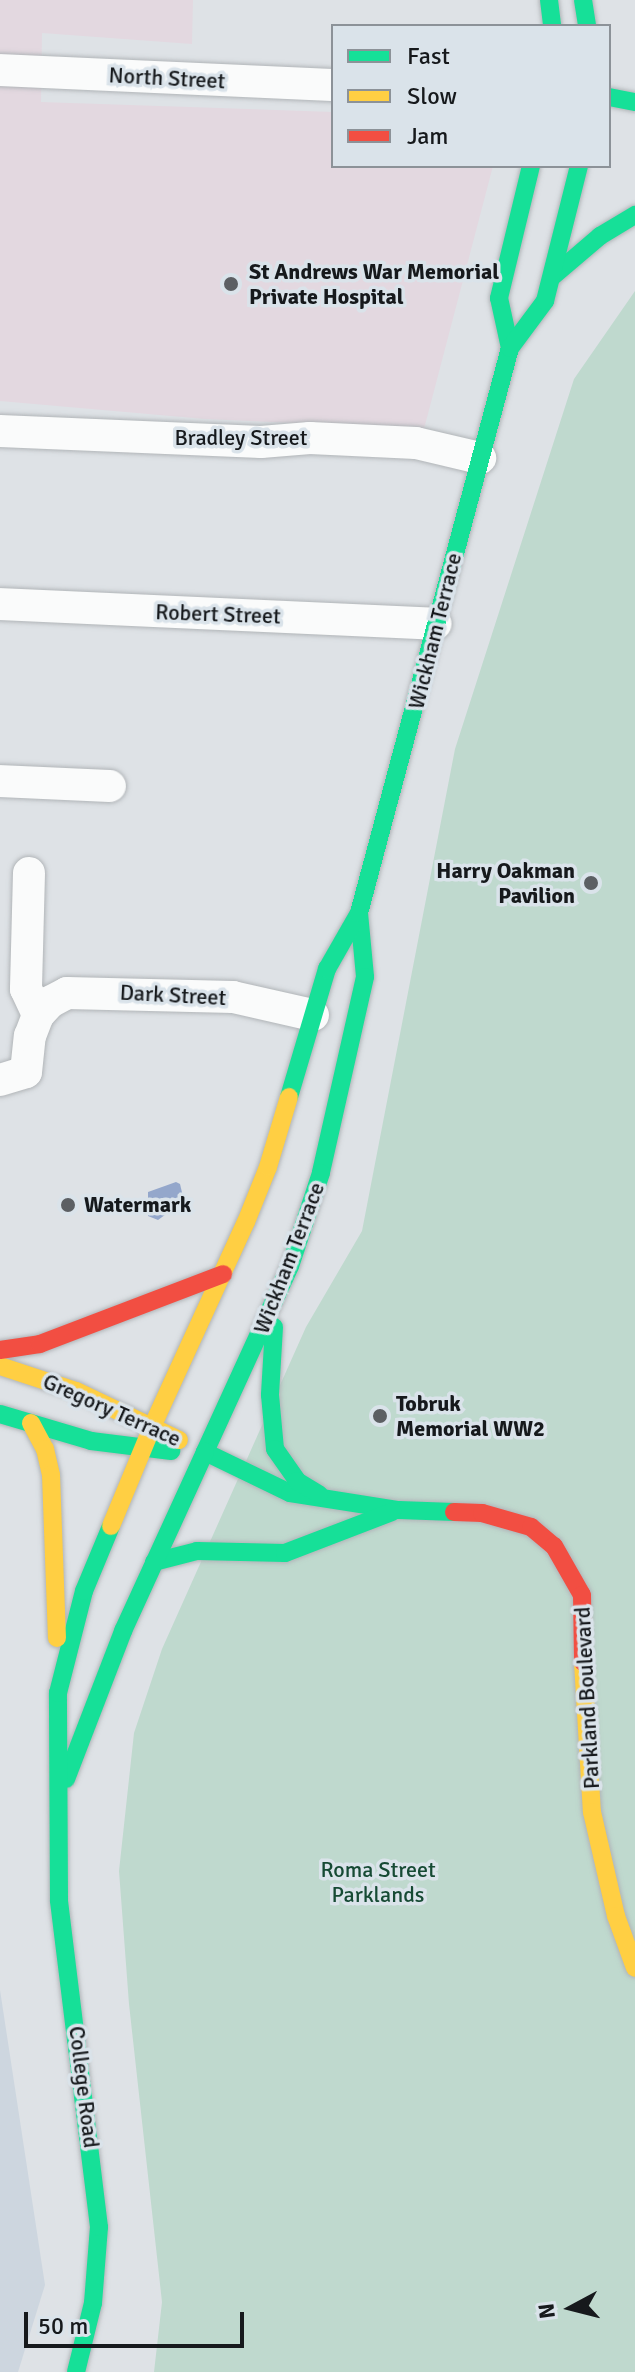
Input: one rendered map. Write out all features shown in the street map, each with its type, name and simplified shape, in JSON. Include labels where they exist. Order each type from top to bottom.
[{"type":"main road","points":[[549,0],[552,24]]},
{"type":"main road","points":[[583,0],[587,24]]},
{"type":"main road","points":[[611,97],[635,102]]},
{"type":"main road","name":"Wickham Terrace","points":[[510,348],[499,298],[531,168]]},
{"type":"main road","name":"Wickham Terrace","points":[[152,1427],[223,1274],[268,1167],[327,969],[359,913],[510,348],[545,301],[579,168]]},
{"type":"main road","points":[[552,277],[600,236],[635,215]]},
{"type":"main road","name":"Wickham Terrace","points":[[205,1452],[275,1301],[321,1173],[365,977],[359,913]]},
{"type":"main road","points":[[0,1350],[40,1344],[223,1274]]},
{"type":"main road","points":[[275,1301],[270,1395],[275,1449],[297,1481],[332,1500]]},
{"type":"main road","name":"Gregory Terrace","points":[[0,1366],[64,1387],[205,1452]]},
{"type":"main road","name":"Gregory Terrace","points":[[0,1414],[91,1441],[143,1449],[205,1452]]},
{"type":"main road","points":[[31,1423],[45,1449],[51,1475],[58,1693]]},
{"type":"main road","name":"College Road","points":[[76,2372],[93,2303],[99,2227],[59,1900],[58,1693],[84,1591],[152,1427]]},
{"type":"main road","name":"College Road","points":[[57,1800],[154,1562],[205,1452]]},
{"type":"main road","name":"Parkland Boulevard","points":[[205,1452],[290,1493],[399,1510],[482,1513],[508,1518],[531,1527],[554,1546],[582,1595],[585,1730],[592,1812],[616,1916],[635,1968]]},
{"type":"main road","name":"Parkland Boulevard","points":[[154,1562],[197,1551],[285,1553],[309,1546],[351,1525],[399,1510]]},
{"type":"street","name":"North Street","points":[[0,70],[331,85]]},
{"type":"street","name":"Bradley Street","points":[[0,431],[261,442],[310,438],[416,443],[480,458]]},
{"type":"street","name":"Robert Street","points":[[0,604],[436,624]]},
{"type":"street","points":[[0,781],[110,786]]},
{"type":"street","points":[[0,1080],[26,1072],[30,1036],[38,1015],[26,989],[29,873]]},
{"type":"street","name":"Dark Street","points":[[38,1015],[59,997],[87,991],[233,997],[313,1015]]},
{"type":"shaded area","name":"St Andrews War Memorial Private Hospital","points":[[0,0],[193,0],[192,44],[42,33],[41,102],[331,112],[331,168],[492,168],[424,429],[205,419],[0,401]]},
{"type":"shaded area","points":[[0,1990],[45,2285],[18,2372],[0,2372]]},
{"type":"green space","name":"Roma Street Parklands","points":[[635,291],[635,2372],[154,2372],[162,2302],[129,2004],[119,1871],[134,1733],[162,1649],[306,1327],[362,1231],[455,749],[574,379]]},
{"type":"water","points":[[176,1182],[180,1184],[184,1201],[158,1220],[148,1216],[148,1192]]},
{"type":"traffic: fast","points":[[549,0],[552,24]]},
{"type":"traffic: fast","points":[[583,0],[587,24]]},
{"type":"traffic: fast","points":[[611,97],[635,102]]},
{"type":"traffic: fast","points":[[510,348],[499,298],[531,168]]},
{"type":"traffic: fast","points":[[289,1097],[327,969],[359,913],[510,348],[545,301],[578,168]]},
{"type":"traffic: fast","points":[[552,277],[600,236],[635,215]]},
{"type":"traffic: fast","points":[[359,913],[365,977],[321,1173],[290,1266],[205,1452],[290,1493],[399,1510],[454,1512]]},
{"type":"traffic: fast","points":[[274,1327],[270,1395],[275,1449],[297,1481],[319,1494]]},
{"type":"traffic: fast","points":[[0,1414],[91,1441],[171,1451]]},
{"type":"traffic: fast","points":[[66,1779],[123,1631],[205,1452]]},
{"type":"traffic: fast","points":[[154,1562],[197,1551],[285,1553],[392,1512]]},
{"type":"traffic: fast","points":[[76,2372],[93,2303],[99,2227],[59,1900],[58,1693],[84,1591],[111,1526]]},
{"type":"traffic: slow","points":[[152,1427],[246,1222],[268,1167],[289,1097]]},
{"type":"traffic: slow","points":[[0,1366],[76,1391],[179,1440]]},
{"type":"traffic: slow","points":[[31,1423],[45,1449],[51,1475],[57,1638]]},
{"type":"traffic: slow","points":[[111,1526],[152,1427]]},
{"type":"traffic: slow","points":[[583,1662],[592,1812],[616,1916],[635,1968]]},
{"type":"traffic: jam","points":[[0,1350],[40,1344],[223,1274]]},
{"type":"traffic: jam","points":[[454,1512],[482,1513],[531,1527],[554,1546],[582,1595],[583,1662]]},
{"type":"place","name":"St Andrews War Memorial Private Hospital","points":[[231,284]]},
{"type":"place","name":"Harry Oakman Pavilion","points":[[591,883]]},
{"type":"place","name":"Watermark","points":[[68,1205]]},
{"type":"place","name":"Tobruk Memorial WW2","points":[[380,1416]]}]
